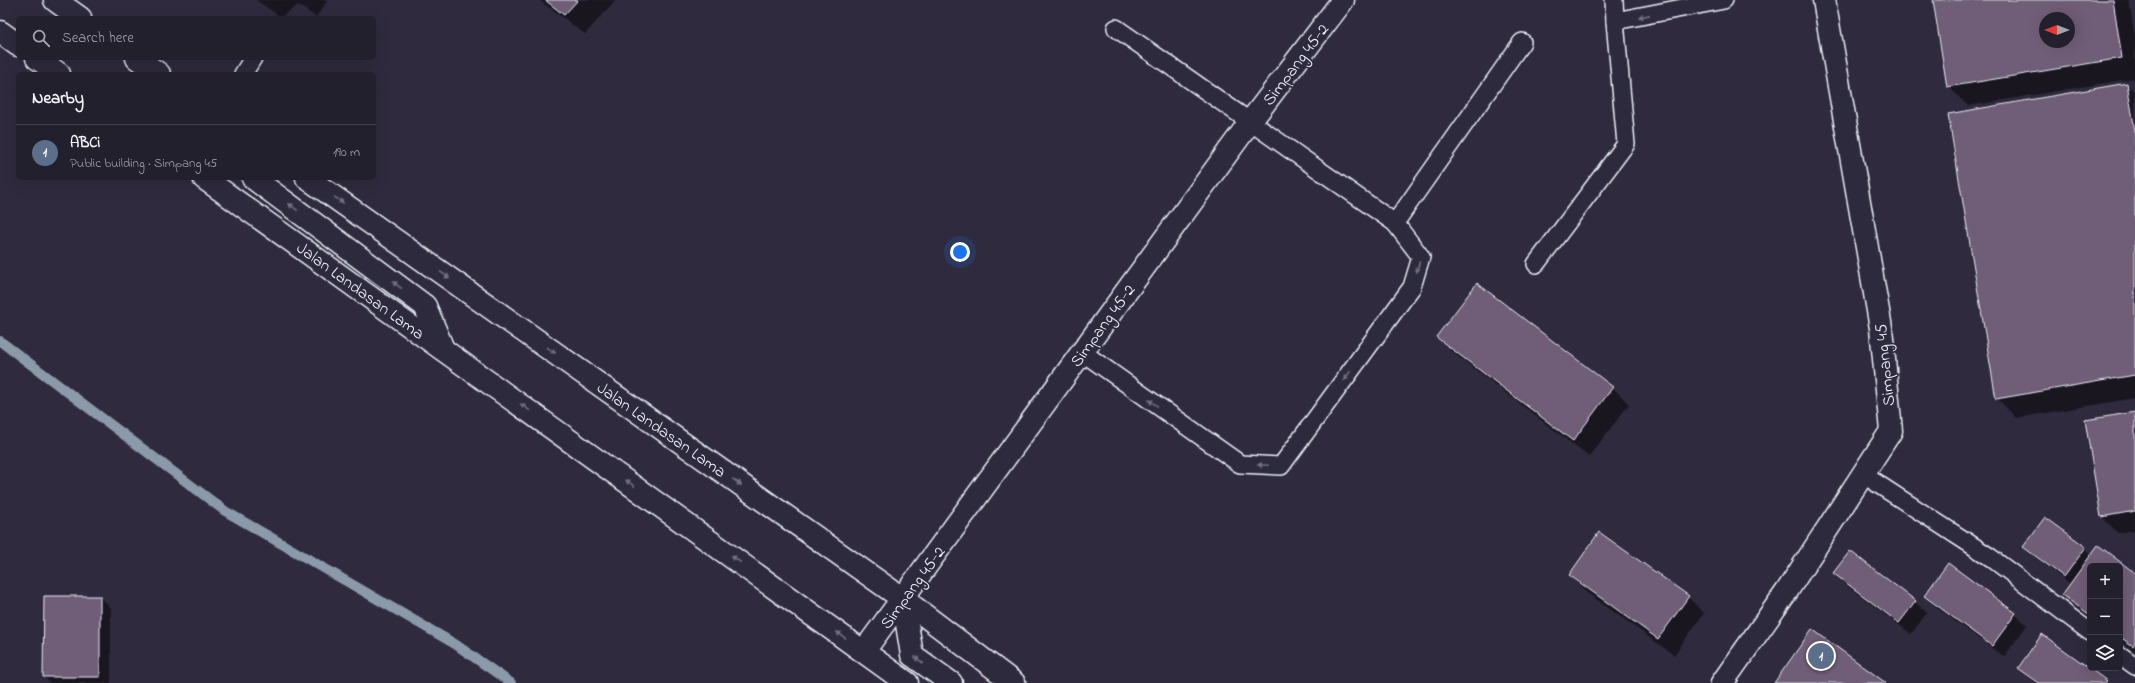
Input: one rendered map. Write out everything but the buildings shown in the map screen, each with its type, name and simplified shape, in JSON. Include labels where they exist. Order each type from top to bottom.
[{"type":"main road","points":[[55,0],[77,16]]},
{"type":"main road","name":"Simpang 45-2","points":[[864,651],[1250,122],[1343,0]]},
{"type":"main road","name":"Simpang 45","points":[[1722,683],[1788,591],[1891,431],[1881,328],[1824,0]]},
{"type":"main road","points":[[0,32],[16,43]]},
{"type":"main road","points":[[40,60],[56,72]]},
{"type":"main road","points":[[140,60],[157,72]]},
{"type":"main road","name":"Jalan Landasan Lama","points":[[207,180],[907,683]]},
{"type":"main road","points":[[256,180],[425,306],[442,348]]},
{"type":"main road","name":"Jalan Landasan Lama","points":[[310,180],[903,599],[1014,683]]},
{"type":"main road","points":[[903,599],[912,655],[951,683]]},
{"type":"lane","points":[[1536,264],[1626,144],[1614,0]]},
{"type":"lane","points":[[1615,22],[1724,0]]},
{"type":"lane","points":[[1082,352],[1240,464],[1281,466],[1412,287],[1421,257],[1395,224],[1116,28]]},
{"type":"lane","points":[[1395,224],[1522,42]]},
{"type":"lane","points":[[244,72],[252,60]]},
{"type":"lane","points":[[1864,475],[1990,557],[2087,630]]},
{"type":"lane","points":[[2123,657],[2135,666]]},
{"type":"waterway","points":[[0,341],[225,511],[455,644],[511,683]]},
{"type":"place","name":"ABCi","points":[[1821,656]]}]
